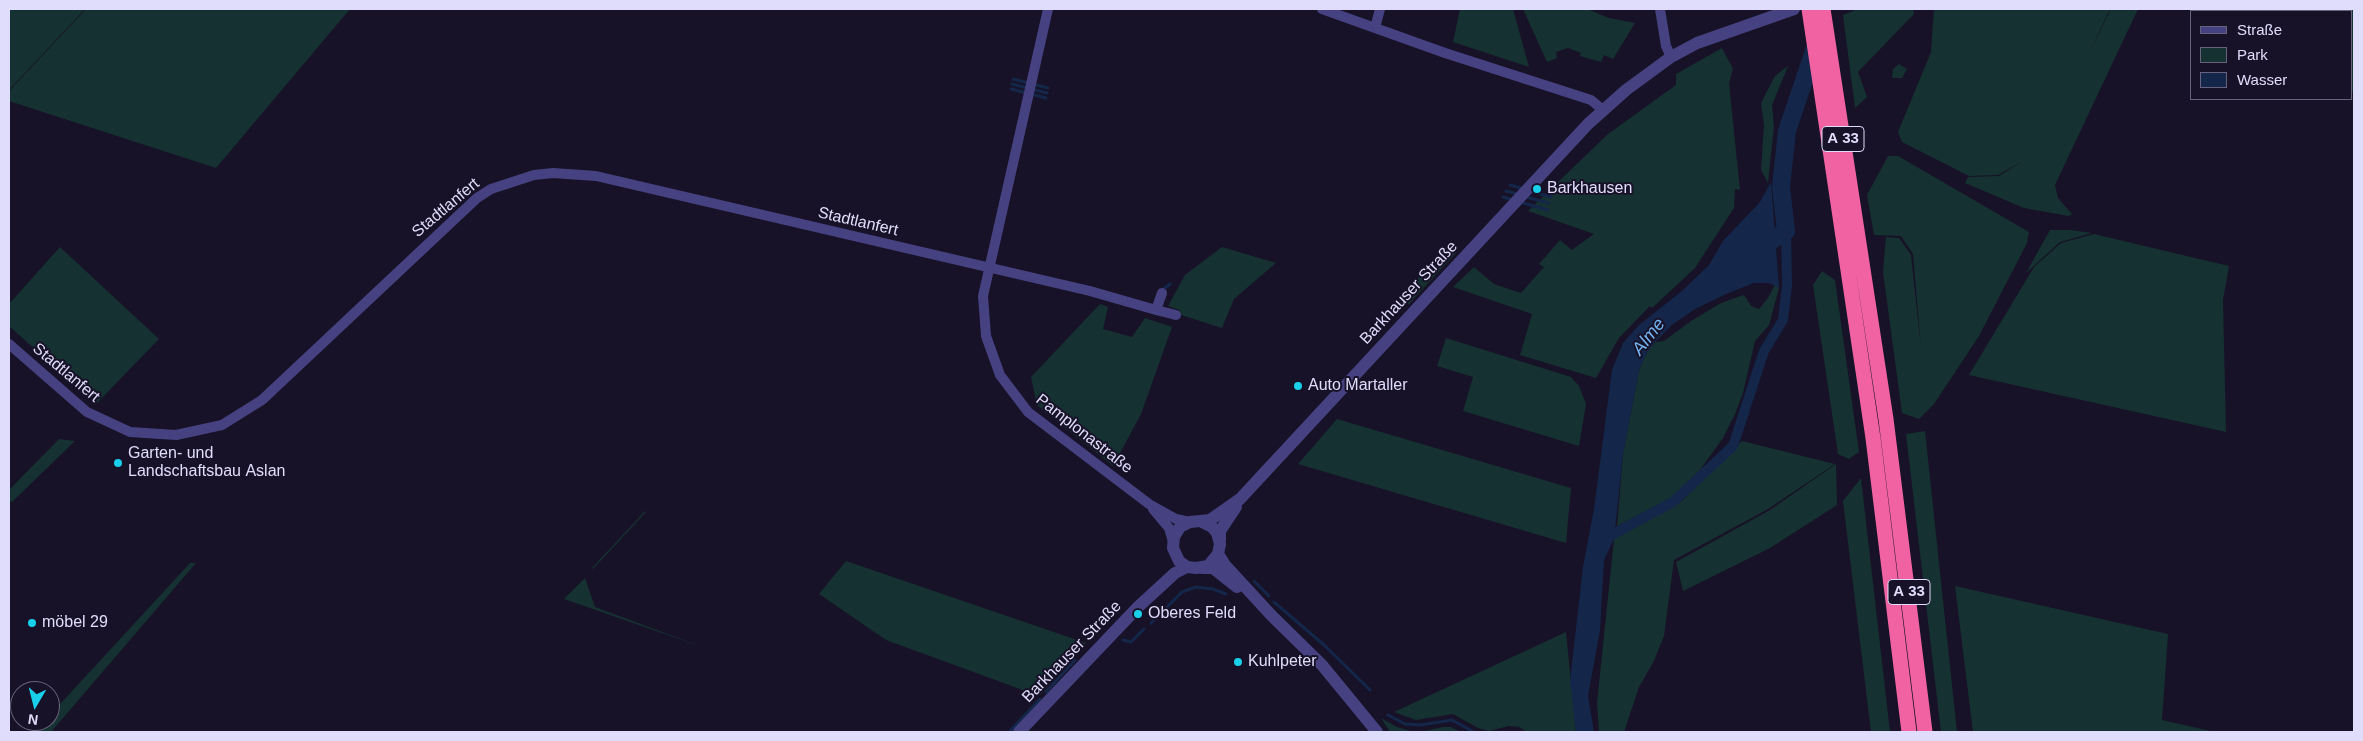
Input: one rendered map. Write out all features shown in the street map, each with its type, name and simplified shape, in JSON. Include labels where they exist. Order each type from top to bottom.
[{"type":"highway","name":"A 33","points":[[1809,9],[1856,268],[1886,419],[1925,732]]},
{"type":"highway","name":"A 33","points":[[1823,9],[1856,268],[1873,438],[1909,732]]},
{"type":"street","name":"Pamplonastraße","points":[[1048,9],[988,267],[983,296],[986,336],[1000,375],[1028,412],[1149,504]]},
{"type":"street","points":[[1322,9],[1445,53],[1591,100],[1602,110]]},
{"type":"street","points":[[1375,28],[1380,9]]},
{"type":"street","points":[[1660,9],[1666,46],[1670,57]]},
{"type":"street","name":"Barkhauser Straße","points":[[1220,540],[1220,531],[1240,499],[1602,110],[1670,57],[1696,43],[1794,9]]},
{"type":"street","name":"Stadtlanfert","points":[[9,344],[87,412],[130,432],[176,435],[222,425],[262,400],[477,198],[491,189],[534,175],[553,173],[596,176],[988,267]]},
{"type":"street","points":[[988,267],[1090,291],[1176,315]]},
{"type":"street","points":[[1156,310],[1162,293]]},
{"type":"street","name":"Barkhauser Straße","points":[[1195,521],[1210,520],[1240,499]]},
{"type":"street","points":[[1149,504],[1176,519],[1195,521],[1212,527],[1220,540],[1218,554],[1213,561],[1202,568]]},
{"type":"street","points":[[1149,504],[1170,528],[1174,548],[1187,567],[1213,568],[1262,610],[1272,616]]},
{"type":"street","points":[[1174,548],[1176,532],[1195,521]]},
{"type":"street","name":"Barkhauser Straße","points":[[1150,595],[1169,568],[1174,548]]},
{"type":"street","points":[[1218,554],[1272,616],[1322,664],[1377,732]]},
{"type":"street","name":"Barkhauser Straße","points":[[1019,732],[1150,595],[1175,573],[1187,567]]},
{"type":"green space","points":[[9,9],[85,9],[9,90]]},
{"type":"green space","points":[[86,9],[350,9],[216,168],[9,101],[9,91]]},
{"type":"green space","points":[[1460,9],[1513,9],[1529,67],[1453,42]]},
{"type":"green space","points":[[1523,9],[1587,9],[1609,18],[1635,23],[1613,59],[1604,55],[1601,62],[1580,56],[1581,53],[1568,48],[1556,52],[1557,58],[1547,62]]},
{"type":"green space","points":[[1858,9],[1913,9],[1914,14],[1858,72],[1867,97],[1855,108],[1843,15]]},
{"type":"green space","points":[[1934,9],[2110,9],[2088,55],[2111,9],[2138,9],[2055,185],[2058,198],[2072,214],[2069,216],[2024,208],[1965,183],[1968,177],[1999,176],[2023,161],[1998,175],[1969,176],[1902,142],[1898,132],[1931,52]]},
{"type":"green space","points":[[2354,9],[2353,92],[2353,10],[2326,10]]},
{"type":"green space","points":[[1722,48],[1733,69],[1729,83],[1740,190],[1735,189],[1734,208],[1695,268],[1652,308],[1650,306],[1619,338],[1596,378],[1520,355],[1532,314],[1453,287],[1474,267],[1494,284],[1521,293],[1544,267],[1539,264],[1560,240],[1572,250],[1594,234],[1528,211],[1608,134],[1676,85],[1676,74]]},
{"type":"green space","points":[[1899,64],[1907,69],[1902,78],[1892,78],[1893,69]]},
{"type":"green space","points":[[1788,66],[1772,105],[1774,127],[1768,183],[1761,170],[1764,125],[1761,103],[1775,76]]},
{"type":"green space","points":[[1888,156],[1898,156],[2029,232],[2027,243],[1979,336],[1934,404],[1919,419],[1902,413],[1883,272],[1886,237],[1899,238],[1911,255],[1921,348],[1913,254],[1901,236],[1874,235],[1867,195]]},
{"type":"green space","points":[[2050,230],[2092,233],[2060,242],[2026,273]]},
{"type":"green space","points":[[2094,234],[2229,266],[2223,300],[2226,432],[1969,375],[2034,267],[2061,243]]},
{"type":"green space","points":[[1450,243],[1456,253],[1409,304],[1398,300]]},
{"type":"green space","points":[[60,247],[159,339],[96,404],[9,326],[9,304]]},
{"type":"green space","points":[[1222,247],[1276,263],[1234,299],[1222,328],[1178,314],[1180,310],[1168,306],[1185,275]]},
{"type":"green space","points":[[1822,271],[1835,280],[1859,452],[1849,459],[1838,454],[1813,285]]},
{"type":"green space","points":[[1775,285],[1779,288],[1769,325],[1755,341],[1743,393],[1723,438],[1695,477],[1671,498],[1617,526],[1623,454],[1639,370],[1646,354],[1655,342],[1664,341],[1691,321],[1721,303],[1744,295],[1751,306],[1759,309]]},
{"type":"green space","points":[[1100,304],[1108,307],[1103,329],[1132,337],[1145,318],[1172,327],[1141,414],[1113,466],[1037,405],[1031,377]]},
{"type":"green space","points":[[1446,338],[1571,377],[1579,386],[1586,404],[1579,446],[1463,411],[1473,377],[1437,366]]},
{"type":"green space","points":[[1337,419],[1571,488],[1566,543],[1298,464]]},
{"type":"green space","points":[[1925,431],[1957,732],[1941,732],[1906,434]]},
{"type":"green space","points":[[59,439],[75,441],[12,502],[9,500],[9,490]]},
{"type":"green space","points":[[1742,441],[1835,464],[1768,509],[1674,560],[1664,636],[1653,663],[1639,687],[1624,732],[1599,732],[1597,703],[1614,539],[1681,502]]},
{"type":"green space","points":[[1836,464],[1837,505],[1770,548],[1683,591],[1676,562],[1770,510]]},
{"type":"green space","points":[[1861,478],[1890,732],[1871,732],[1843,501]]},
{"type":"green space","points":[[646,512],[593,569],[592,568]]},
{"type":"green space","points":[[846,561],[1086,643],[1039,696],[886,640],[819,594]]},
{"type":"green space","points":[[190,563],[196,563],[60,722],[60,704]]},
{"type":"green space","points":[[585,578],[595,607],[705,648],[564,599]]},
{"type":"green space","points":[[1955,586],[2168,634],[2162,720],[2215,732],[1973,732]]},
{"type":"green space","points":[[1566,632],[1576,732],[1527,732],[1519,727],[1509,726],[1489,731],[1478,728],[1453,714],[1416,720],[1394,712]]},
{"type":"green space","points":[[1381,718],[1397,727],[1414,732],[1390,732]]},
{"type":"green space","points":[[1451,727],[1461,732],[1420,732]]},
{"type":"green space","points":[[35,731],[52,731],[51,732]]},
{"type":"water","points":[[1771,182],[1779,288],[1769,283],[1754,283],[1695,309],[1672,325],[1655,342],[1646,354],[1639,370],[1623,454],[1614,539],[1604,560],[1600,630],[1588,696],[1594,732],[1576,732],[1570,681],[1583,567],[1594,509],[1612,370],[1623,343],[1639,325],[1682,291],[1709,265],[1723,241],[1760,202]]},
{"type":"waterway","name":"Alme","points":[[1757,250],[1786,231],[1781,187],[1787,131],[1817,42]]},
{"type":"waterway","points":[[1013,79],[1048,88]]},
{"type":"waterway","points":[[1012,84],[1047,93]]},
{"type":"waterway","points":[[1011,89],[1046,98]]},
{"type":"waterway","points":[[1510,185],[1524,189]]},
{"type":"waterway","points":[[1506,191],[1518,194]]},
{"type":"waterway","points":[[1530,191],[1551,197]]},
{"type":"waterway","points":[[1503,197],[1514,200]]},
{"type":"waterway","points":[[1526,197],[1549,203]]},
{"type":"waterway","points":[[1520,202],[1548,210]]},
{"type":"waterway","points":[[1604,539],[1673,502],[1733,446],[1764,351],[1783,320],[1787,286],[1786,231]]},
{"type":"waterway","points":[[1165,288],[1170,284]]},
{"type":"waterway","points":[[1254,581],[1269,596]]},
{"type":"waterway","points":[[1151,623],[1182,592],[1196,587],[1213,589],[1226,594]]},
{"type":"waterway","points":[[1274,602],[1324,645],[1370,690]]},
{"type":"waterway","points":[[1123,640],[1131,642],[1144,629]]},
{"type":"waterway","points":[[1046,692],[1075,660]]},
{"type":"waterway","points":[[1009,732],[1040,699]]},
{"type":"waterway","points":[[1388,715],[1405,724],[1420,725],[1452,720],[1474,732]]},
{"type":"place","name":"Barkhausen","points":[[1537,189]]},
{"type":"place","name":"Auto Martaller","points":[[1298,386]]},
{"type":"place","name":"Garten- und Landschaftsbau Aslan","points":[[118,463]]},
{"type":"place","name":"Oberes Feld","points":[[1138,614]]},
{"type":"place","name":"möbel 29","points":[[32,623]]},
{"type":"place","name":"Kuhlpeter","points":[[1238,662]]}]
